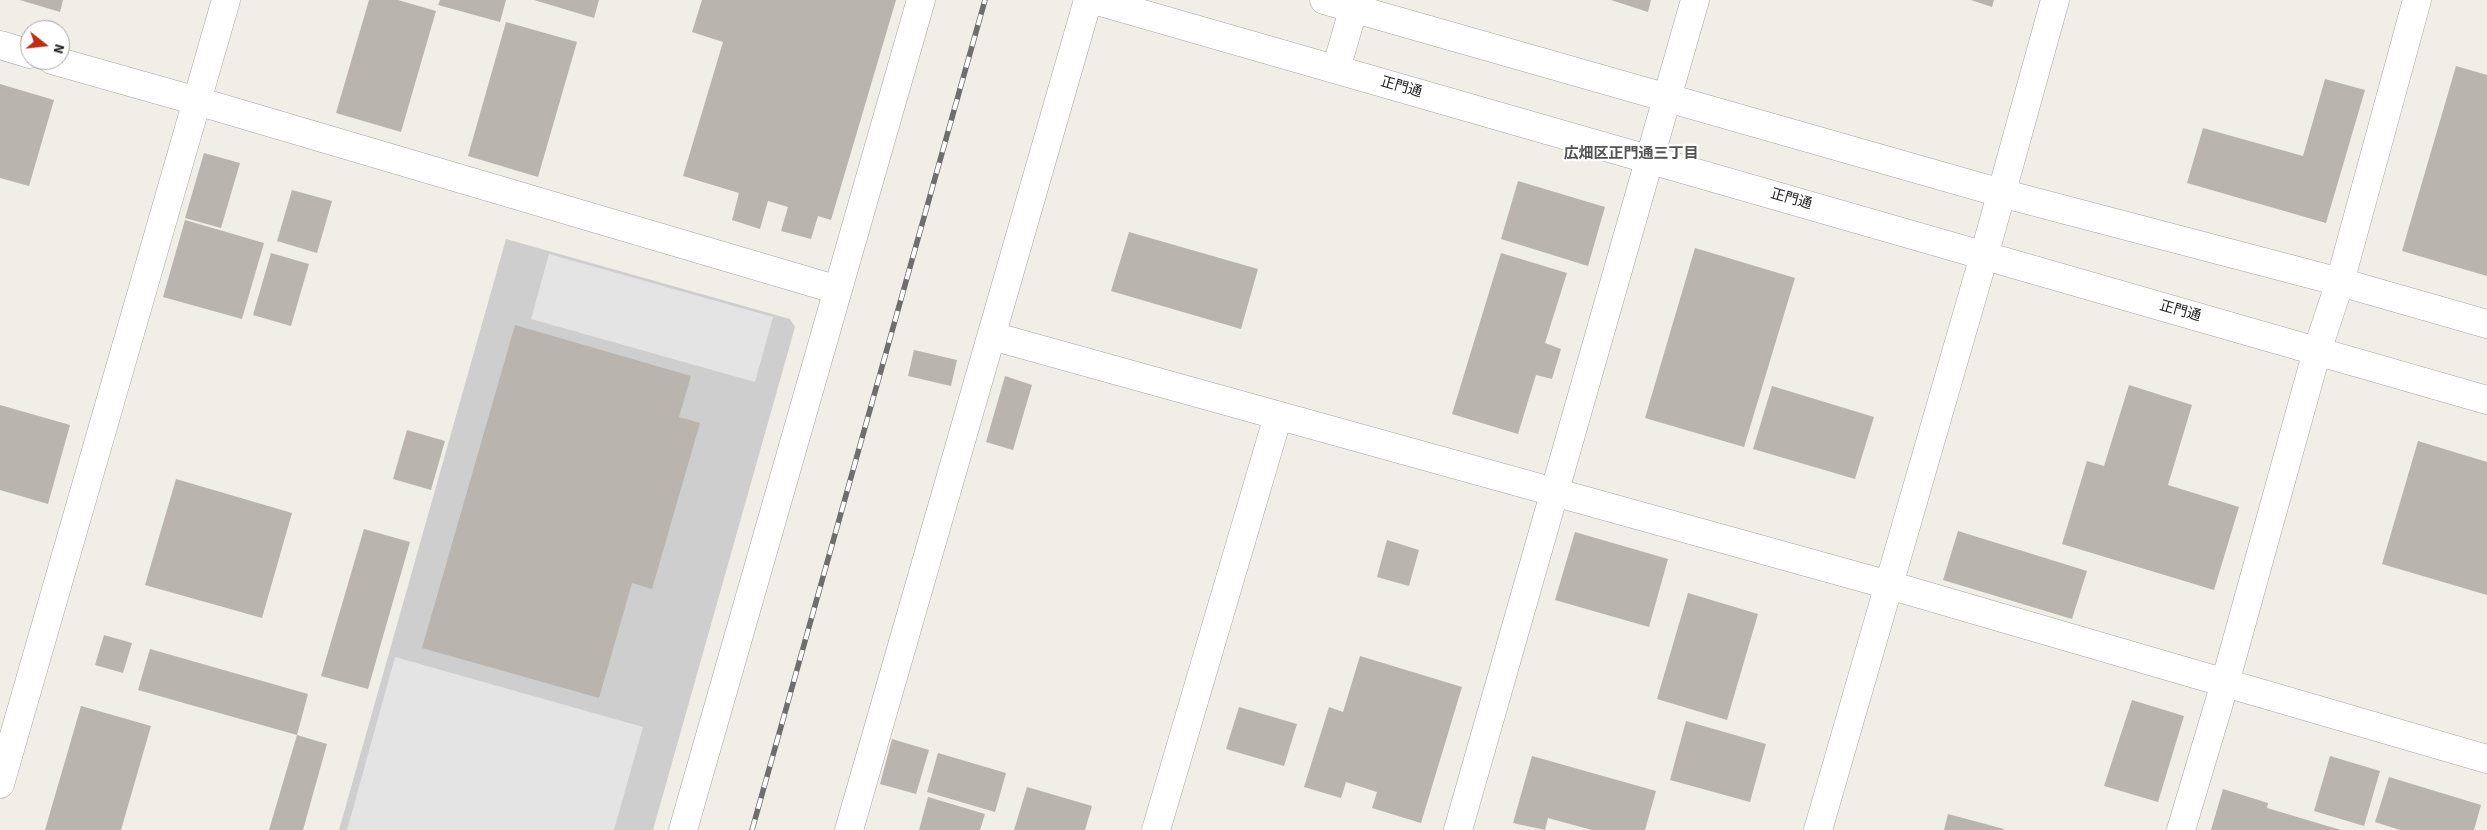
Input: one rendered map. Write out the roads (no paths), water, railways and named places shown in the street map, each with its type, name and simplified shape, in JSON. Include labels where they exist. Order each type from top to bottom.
[{"type":"street","points":[[0,784],[226,0]]},
{"type":"street","points":[[683,830],[921,0]]},
{"type":"street","points":[[849,830],[1088,0]]},
{"type":"street","name":"正門通","points":[[1094,0],[2487,400]]},
{"type":"street","points":[[1324,0],[1355,4],[1667,98],[2000,193],[2340,282],[2487,324]]},
{"type":"street","points":[[1458,830],[1695,0]]},
{"type":"street","points":[[1818,830],[1984,256],[2055,0]]},
{"type":"street","points":[[2181,830],[2225,683],[2317,351],[2340,282],[2417,0]]},
{"type":"street","points":[[1336,70],[1355,4]]},
{"type":"street","points":[[0,45],[20,51]]},
{"type":"street","points":[[70,65],[197,100],[838,290]]},
{"type":"street","points":[[992,336],[1889,585],[2487,759]]},
{"type":"street","points":[[1156,830],[1278,416]]},
{"type":"railway","points":[[752,830],[985,0]]},
{"type":"district","name":"広畑区正門通三丁目","points":[[1631,155]]}]
